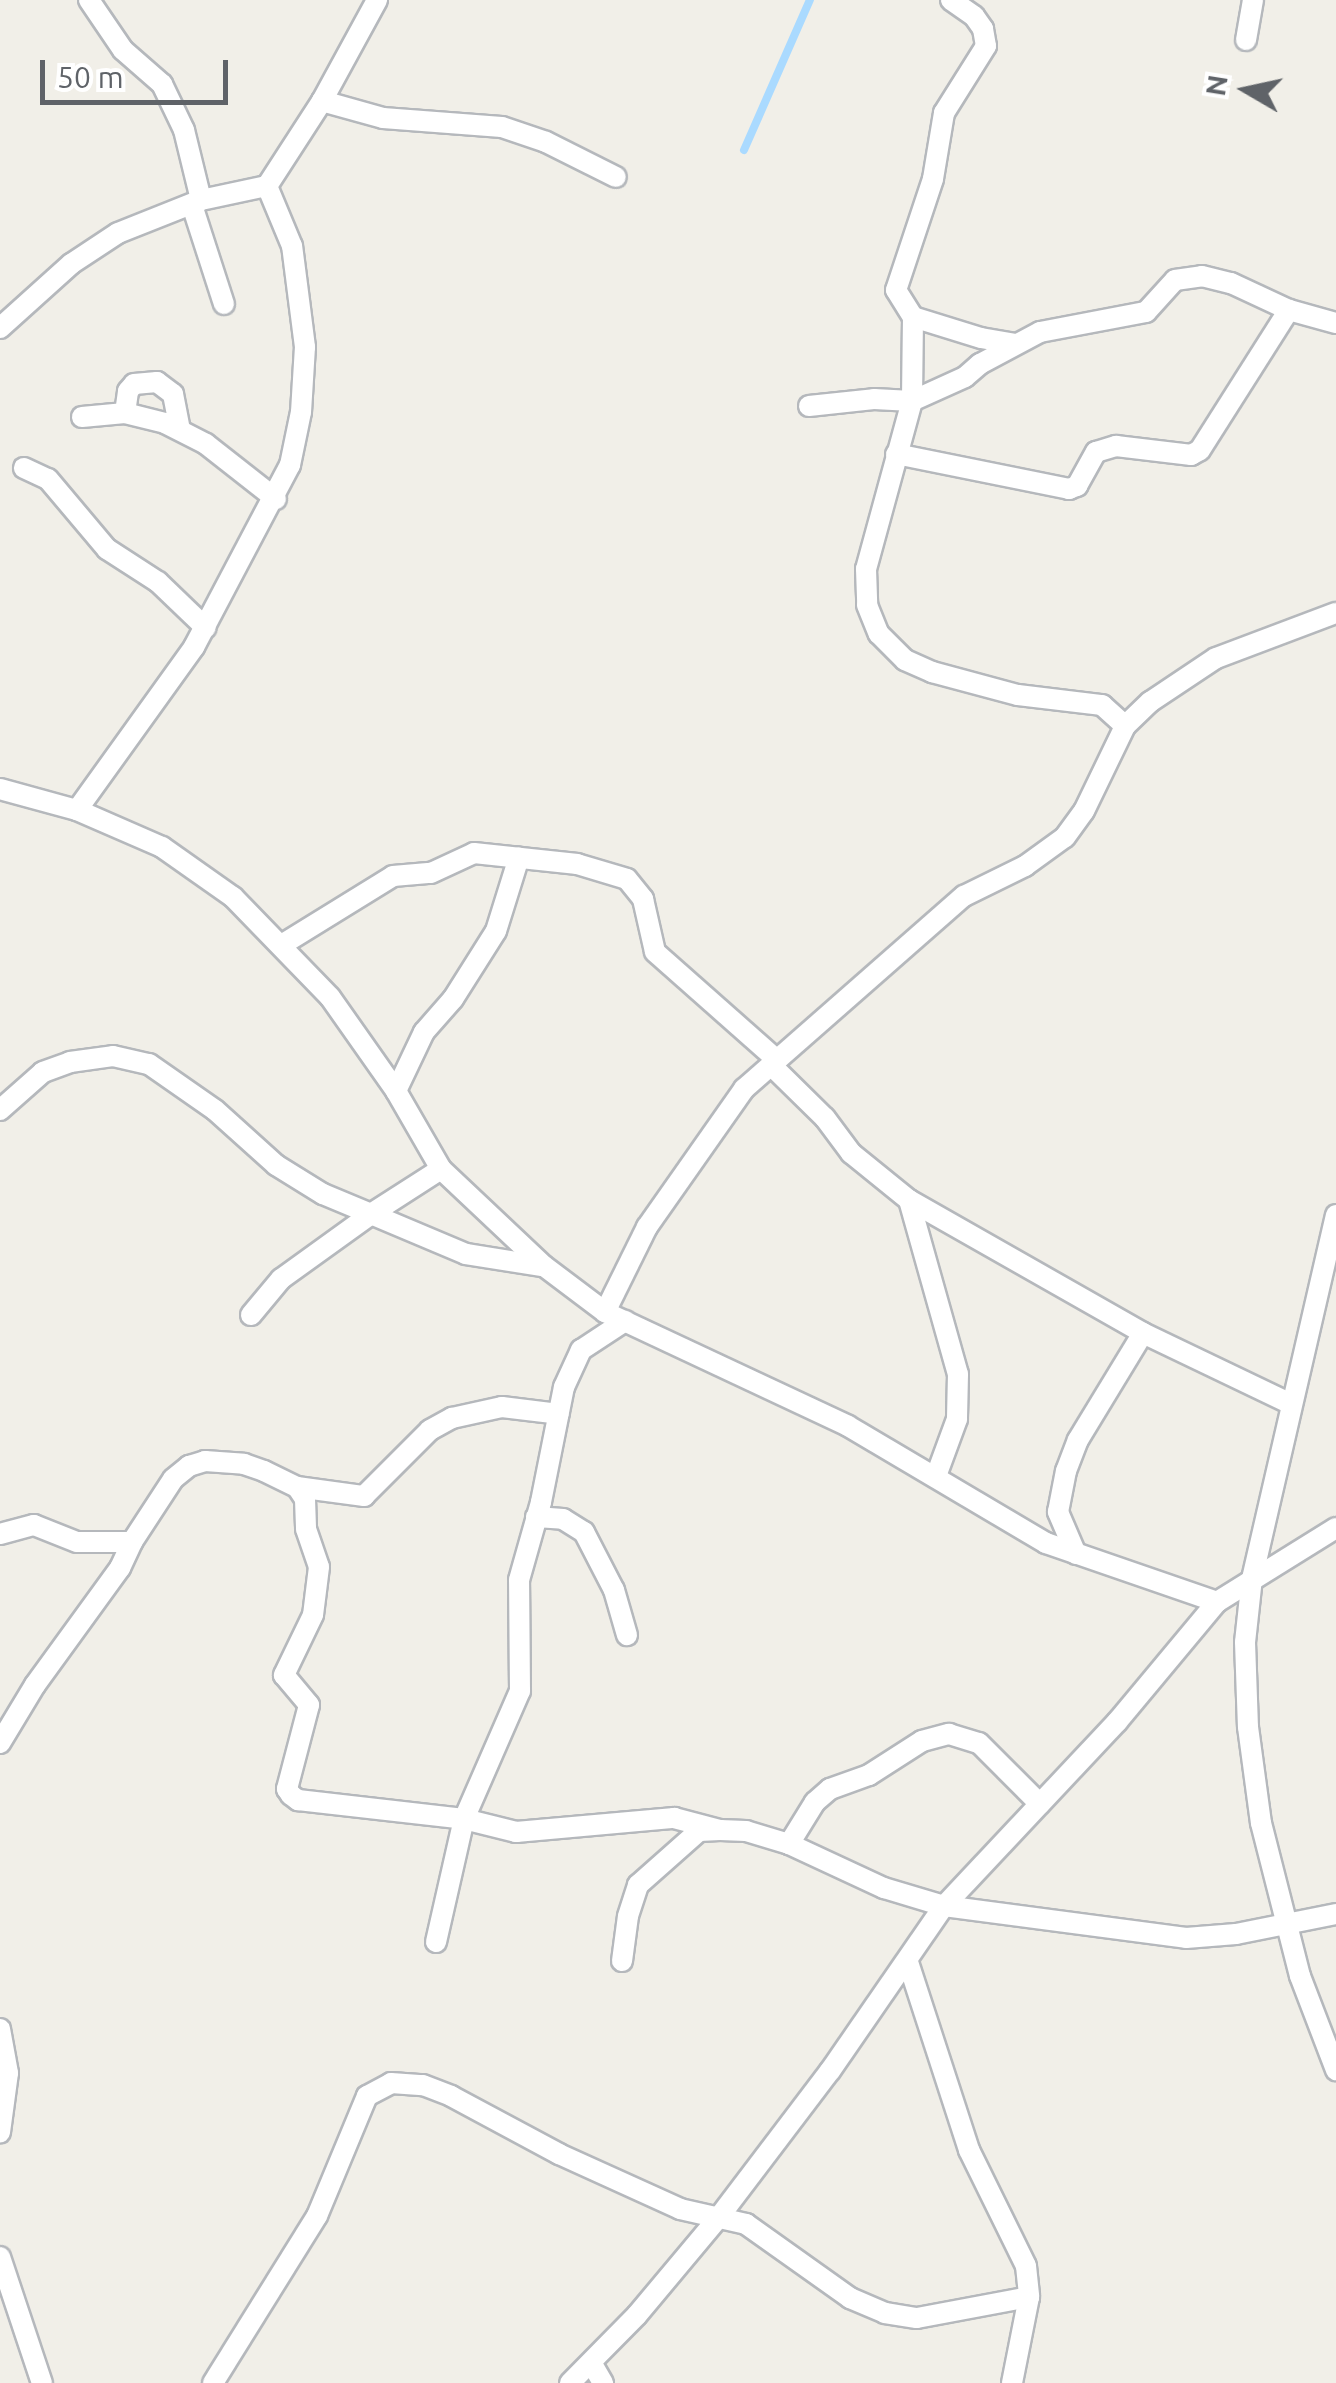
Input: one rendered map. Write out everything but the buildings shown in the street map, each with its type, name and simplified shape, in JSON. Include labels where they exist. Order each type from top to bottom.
[{"type":"street","points":[[90,0],[123,50],[162,84],[184,130],[196,202],[224,304]]},
{"type":"street","points":[[0,328],[92,247],[196,202],[266,186],[322,100],[377,0]]},
{"type":"street","points":[[951,0],[974,16],[984,30],[986,46],[944,113],[933,179],[896,290],[913,316],[912,400],[866,569],[867,604],[879,634],[905,660],[932,672],[1018,695],[1102,705],[1125,726]]},
{"type":"street","points":[[1246,40],[1253,0]]},
{"type":"street","points":[[322,100],[383,118],[502,127],[546,142],[616,176]]},
{"type":"street","points":[[77,810],[206,628],[290,465],[300,412],[305,347],[292,246],[266,186]]},
{"type":"street","points":[[810,406],[874,399],[912,400],[965,378],[1014,344],[1040,332],[1146,312],[1175,280],[1202,276],[1231,283],[1289,310],[1336,323]]},
{"type":"street","points":[[896,454],[1069,489],[1077,486],[1096,452],[1116,446],[1190,455],[1200,450],[1289,310]]},
{"type":"street","points":[[913,316],[1014,344]]},
{"type":"street","points":[[125,413],[128,391],[134,384],[157,382],[172,394],[180,429]]},
{"type":"street","points":[[82,417],[125,413],[180,429],[276,498]]},
{"type":"street","points":[[24,468],[48,479],[107,549],[158,582],[206,628]]},
{"type":"street","points":[[436,1942],[464,1819],[520,1691],[519,1580],[564,1387],[581,1350],[615,1316],[647,1227],[744,1089],[964,896],[1025,866],[1064,837],[1084,812],[1125,726],[1150,702],[1216,658],[1336,613]]},
{"type":"street","points":[[0,789],[77,810],[162,847],[233,897],[330,996],[396,1091],[441,1169],[544,1266],[615,1316],[848,1426],[936,1476],[986,1511],[1076,1554],[1217,1602]]},
{"type":"street","points":[[283,944],[393,876],[432,873],[474,853],[578,864],[627,879],[644,899],[655,952],[774,1063],[851,1153],[909,1200],[1143,1333],[1291,1404]]},
{"type":"street","points":[[396,1091],[424,1032],[454,1000],[496,931],[520,857]]},
{"type":"street","points":[[0,1110],[42,1072],[70,1062],[113,1056],[149,1064],[215,1110],[276,1165],[322,1194],[466,1254],[544,1266]]},
{"type":"street","points":[[251,1315],[280,1279],[343,1230],[441,1169]]},
{"type":"street","points":[[909,1200],[958,1374],[957,1419],[936,1476]]},
{"type":"street","points":[[1336,1216],[1252,1578],[1245,1642],[1248,1727],[1261,1823],[1300,1976],[1336,2070]]},
{"type":"street","points":[[1076,1554],[1058,1512],[1066,1471],[1078,1440],[1143,1333]]},
{"type":"street","points":[[0,1743],[35,1685],[120,1568],[173,1478],[204,1461],[244,1464],[297,1487],[364,1496],[419,1440],[452,1418],[502,1407],[560,1414]]},
{"type":"street","points":[[297,1487],[304,1499],[306,1530],[316,1552],[319,1584],[313,1615],[284,1674],[309,1705],[287,1788],[298,1800],[464,1819],[516,1832],[674,1818],[720,1830]]},
{"type":"street","points":[[536,1517],[562,1519],[584,1532],[614,1590],[627,1636]]},
{"type":"street","points":[[0,1534],[34,1525],[77,1542],[132,1542]]},
{"type":"street","points":[[570,2383],[592,2364],[718,2216],[908,1962],[944,1906],[1117,1722],[1217,1602],[1336,1528]]},
{"type":"street","points":[[789,1844],[815,1802],[830,1789],[869,1775],[922,1741],[949,1734],[979,1743],[1040,1804]]},
{"type":"street","points":[[622,1962],[628,1916],[638,1885],[699,1832],[720,1830],[746,1831],[789,1844],[884,1888],[944,1906],[1186,1938],[1236,1934],[1336,1914]]},
{"type":"street","points":[[908,1962],[969,2150],[1026,2266],[1029,2297],[1012,2383]]},
{"type":"street","points":[[0,2029],[8,2073],[0,2132]]},
{"type":"street","points":[[213,2383],[317,2216],[367,2096],[391,2082],[423,2085],[452,2096],[559,2154],[680,2209],[746,2224],[850,2298],[900,2317],[984,2308],[1029,2297]]},
{"type":"street","points":[[0,2257],[42,2383]]},
{"type":"street","points":[[592,2364],[603,2383]]},
{"type":"waterway","points":[[744,150],[810,0]]}]
